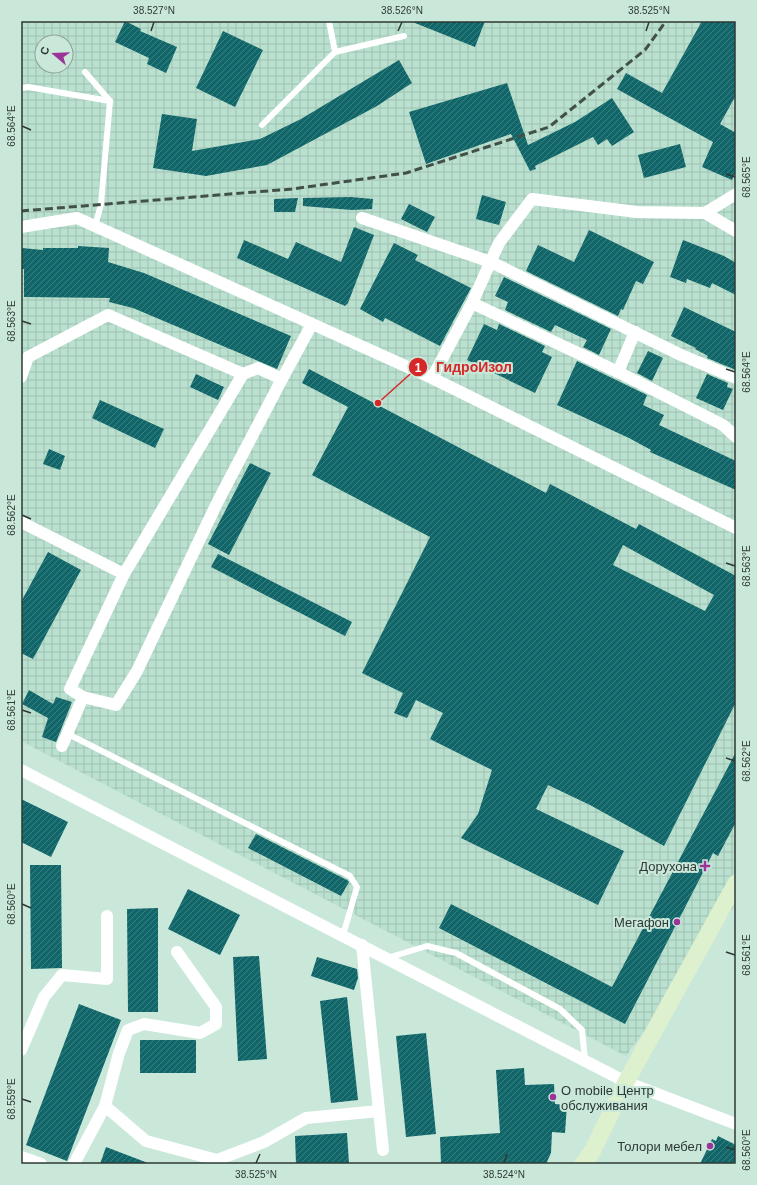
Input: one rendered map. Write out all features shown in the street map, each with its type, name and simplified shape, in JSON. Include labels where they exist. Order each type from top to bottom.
[{"type":"main road","points":[[583,1164],[593,1150],[626,1082],[736,883]]},
{"type":"street","points":[[705,213],[736,194]]},
{"type":"street","points":[[432,378],[472,303],[499,243],[532,199],[637,212],[705,213],[736,231]]},
{"type":"street","points":[[21,227],[77,218],[432,378],[736,528]]},
{"type":"street","points":[[362,218],[491,262],[635,332],[736,378]]},
{"type":"street","points":[[472,303],[618,372],[723,425],[736,437]]},
{"type":"street","points":[[21,377],[28,357],[108,315],[243,374]]},
{"type":"street","points":[[282,379],[258,368],[243,374],[124,574],[70,689],[83,697],[116,705],[137,671],[218,501],[312,324]]},
{"type":"street","points":[[618,372],[635,332]]},
{"type":"street","points":[[21,522],[124,574]]},
{"type":"street","points":[[62,746],[83,697]]},
{"type":"street","points":[[21,770],[626,1082],[736,1124]]},
{"type":"street","points":[[21,1050],[44,997],[62,975],[107,979],[107,916]]},
{"type":"street","points":[[362,945],[383,1150]]},
{"type":"street","points":[[74,1164],[105,1106],[119,1053],[128,1030],[144,1024],[200,1033],[216,1024],[216,1007],[177,952]]},
{"type":"street","points":[[105,1106],[146,1141],[217,1160],[264,1142],[306,1118],[379,1111]]},
{"type":"street","points":[[21,1157],[42,1164]]},
{"type":"lane","points":[[329,21],[335,52]]},
{"type":"lane","points":[[262,125],[335,52],[404,36]]},
{"type":"lane","points":[[85,72],[110,101],[101,204],[95,227]]},
{"type":"lane","points":[[21,88],[28,86],[110,101]]},
{"type":"lane","points":[[68,734],[350,876],[357,887],[343,935]]},
{"type":"lane","points":[[387,958],[427,946],[456,953],[560,1009],[582,1030],[585,1060]]},
{"type":"shaded area","points":[[21,21],[736,21],[736,904],[626,1056],[21,741]]},
{"type":"building","points":[[125,21],[141,29],[140,31],[177,47],[166,73],[147,64],[149,58],[115,42]]},
{"type":"building","points":[[410,21],[485,21],[475,47]]},
{"type":"building","points":[[702,21],[736,21],[736,95],[720,124],[736,133],[736,171],[732,180],[702,167],[713,142],[617,89],[626,73],[662,93]]},
{"type":"building","points":[[223,31],[263,50],[235,107],[196,88]]},
{"type":"building","points":[[399,60],[412,83],[377,106],[267,165],[206,176],[153,168],[162,114],[197,119],[192,151],[260,139],[301,119]]},
{"type":"building","points":[[507,83],[528,145],[575,122],[612,98],[634,132],[612,146],[607,139],[598,145],[593,137],[535,166],[536,169],[530,171],[511,134],[426,164],[409,112]]},
{"type":"building","points":[[680,144],[686,167],[644,178],[638,155]]},
{"type":"building","points":[[482,195],[506,202],[499,225],[476,219]]},
{"type":"building","points":[[351,197],[373,199],[372,209],[352,210],[303,206],[303,198]]},
{"type":"building","points":[[298,198],[295,212],[274,212],[274,199]]},
{"type":"building","points":[[409,204],[435,217],[427,232],[401,219]]},
{"type":"building","points":[[354,227],[374,235],[348,303],[345,306],[237,258],[244,240],[288,259],[296,242],[341,262]]},
{"type":"building","points":[[589,230],[654,262],[643,284],[636,281],[623,310],[621,309],[618,316],[526,271],[538,245],[574,262]]},
{"type":"building","points":[[683,240],[724,256],[736,263],[736,295],[712,283],[710,288],[687,279],[686,283],[670,277]]},
{"type":"building","points":[[394,243],[418,255],[415,260],[471,288],[440,346],[385,318],[383,322],[360,309]]},
{"type":"building","points":[[78,246],[109,248],[108,262],[144,273],[291,336],[277,369],[133,308],[109,302],[110,298],[24,297],[24,269],[21,269],[22,248],[43,250],[43,248],[78,248]]},
{"type":"building","points":[[504,277],[611,329],[599,355],[583,347],[587,340],[555,325],[551,332],[505,310],[508,302],[495,296]]},
{"type":"building","points":[[684,307],[736,332],[736,370],[707,358],[708,356],[695,349],[696,348],[671,336]]},
{"type":"building","points":[[484,324],[497,330],[499,324],[545,346],[542,352],[552,357],[535,393],[467,360]]},
{"type":"building","points":[[648,351],[663,358],[652,381],[637,373]]},
{"type":"building","points":[[577,361],[647,395],[643,405],[664,415],[659,425],[736,461],[736,490],[650,452],[651,450],[629,438],[557,405]]},
{"type":"building","points":[[309,369],[546,493],[550,484],[636,529],[639,524],[736,576],[736,702],[664,846],[590,805],[548,785],[536,809],[624,851],[598,905],[461,838],[478,814],[492,770],[430,739],[443,713],[416,700],[407,718],[394,713],[403,693],[362,673],[430,537],[312,475],[348,407],[302,383]],"holes":[[[623,545],[714,595],[705,611],[613,565]]]},
{"type":"building","points":[[196,374],[224,387],[218,400],[190,387]]},
{"type":"building","points":[[707,374],[728,383],[727,387],[733,389],[723,410],[696,398]]},
{"type":"building","points":[[100,400],[164,429],[155,448],[92,418]]},
{"type":"building","points":[[49,449],[65,456],[60,470],[43,464]]},
{"type":"building","points":[[250,463],[271,473],[229,555],[208,544]]},
{"type":"building","points":[[48,552],[81,570],[33,659],[21,653],[21,602]]},
{"type":"building","points":[[218,554],[352,622],[345,636],[211,567]]},
{"type":"building","points":[[29,690],[53,704],[56,697],[72,702],[56,742],[42,737],[48,718],[22,704]]},
{"type":"building","points":[[736,752],[736,822],[718,856],[713,853],[625,1024],[439,928],[451,904],[612,987]]},
{"type":"building","points":[[21,799],[68,822],[51,857],[21,842]]},
{"type":"building","points":[[256,834],[347,880],[349,882],[341,896],[248,848]]},
{"type":"building","points":[[30,865],[61,865],[62,968],[31,969]]},
{"type":"building","points":[[188,889],[240,915],[220,955],[168,929]]},
{"type":"building","points":[[158,908],[158,1012],[128,1012],[127,909]]},
{"type":"building","points":[[259,956],[267,1059],[238,1061],[233,957]]},
{"type":"building","points":[[317,957],[357,969],[358,978],[354,990],[311,976]]},
{"type":"building","points":[[347,997],[358,1100],[331,1103],[320,1001]]},
{"type":"building","points":[[79,1004],[121,1020],[67,1161],[26,1145]]},
{"type":"building","points":[[426,1033],[436,1134],[406,1137],[396,1036]]},
{"type":"building","points":[[140,1040],[196,1040],[196,1073],[140,1073]]},
{"type":"building","points":[[524,1068],[525,1085],[554,1084],[555,1104],[567,1105],[565,1133],[552,1132],[551,1153],[546,1164],[441,1164],[440,1137],[500,1133],[496,1070]]},
{"type":"building","points":[[347,1133],[349,1164],[296,1164],[295,1136]]},
{"type":"building","points":[[718,1136],[736,1145],[736,1164],[700,1164],[712,1139],[716,1141]]},
{"type":"building","points":[[106,1147],[148,1163],[148,1164],[100,1164]]},
{"type":"railway","points":[[21,211],[292,189],[406,173],[549,127],[645,50],[666,21]]},
{"type":"place","name":"ГидроИзол","points":[[378,403]]},
{"type":"place","name":"Дорухона","points":[[705,866]]},
{"type":"place","name":"Мегафон","points":[[677,922]]},
{"type":"place","name":"O mobile Центр обслуживания","points":[[553,1097]]},
{"type":"place","name":"Толори мебел","points":[[710,1146]]}]
